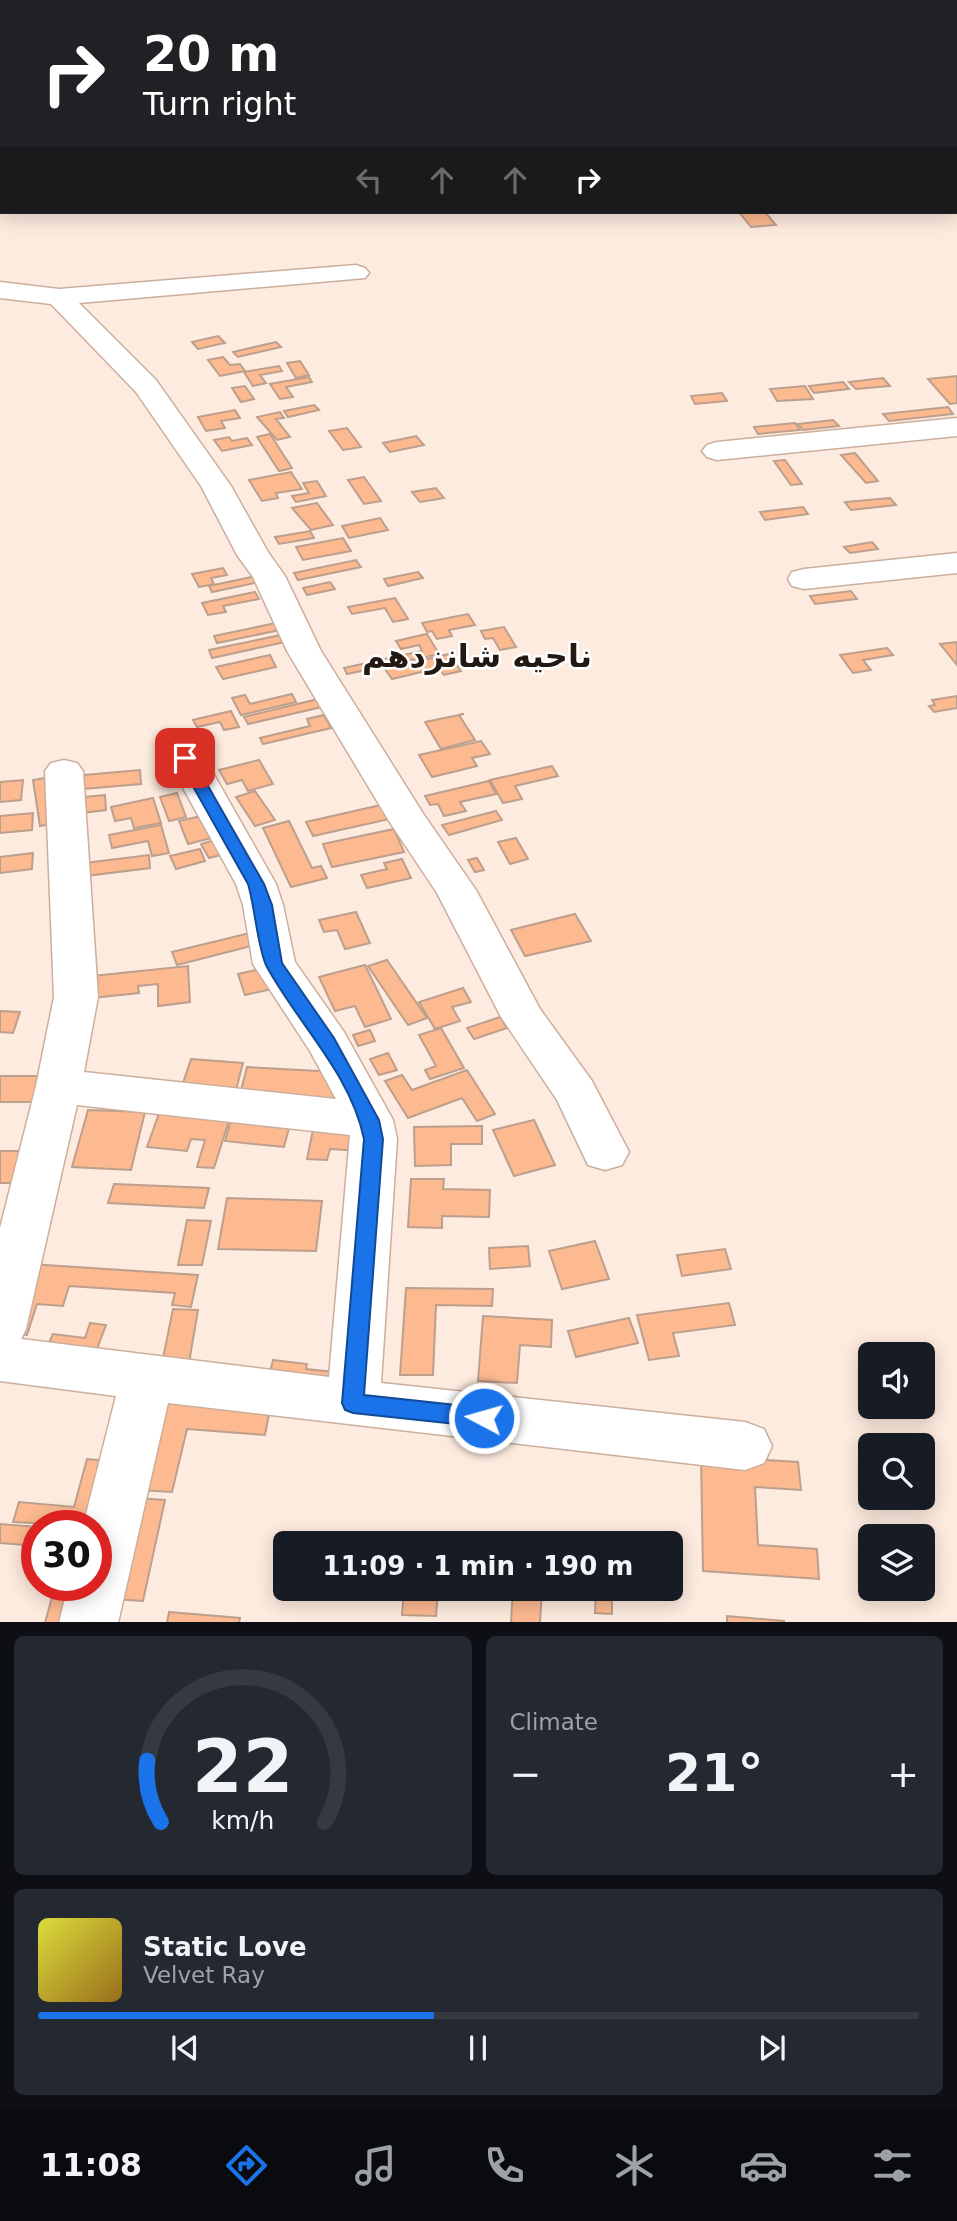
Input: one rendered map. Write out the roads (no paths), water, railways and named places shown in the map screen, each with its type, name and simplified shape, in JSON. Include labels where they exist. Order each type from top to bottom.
[{"type":"street","points":[[0,290],[59,297],[356,273]]},
{"type":"street","points":[[59,297],[146,386],[216,486],[253,555],[269,576],[304,651],[408,821],[456,890],[523,1017],[576,1093],[605,1152]]},
{"type":"street","points":[[717,451],[957,427]]},
{"type":"street","points":[[804,579],[957,563]]},
{"type":"street","points":[[185,758],[256,884],[263,905],[274,964],[328,1043],[370,1120],[374,1139],[353,1403]]},
{"type":"street","points":[[0,1329],[59,1086],[76,997],[64,772]]},
{"type":"street","points":[[59,1086],[370,1120]]},
{"type":"street","points":[[0,1359],[147,1379],[745,1446]]},
{"type":"street","points":[[88,1622],[147,1379]]},
{"type":"district","name":"ناحیه شانزدهم","points":[[477,656]]}]
